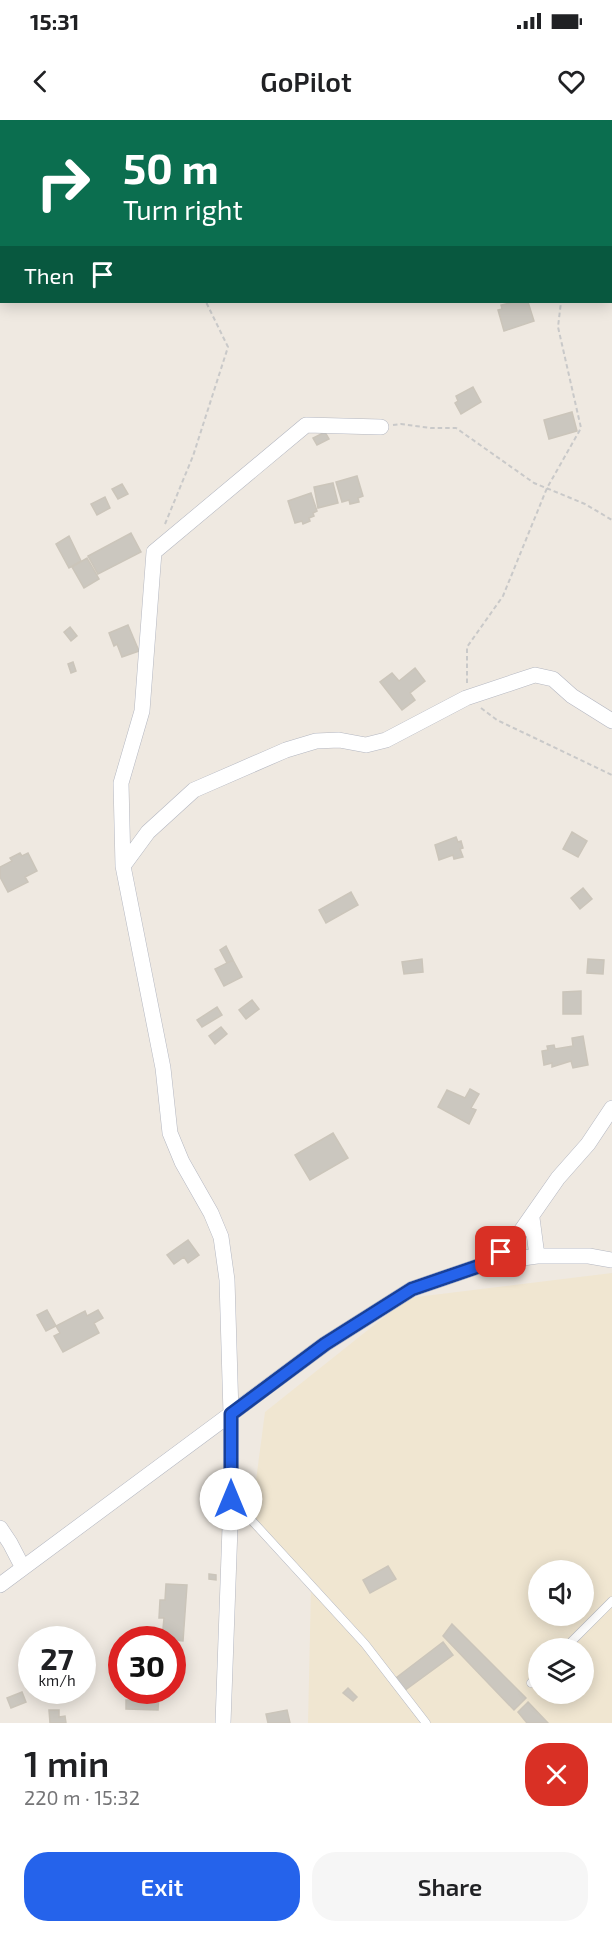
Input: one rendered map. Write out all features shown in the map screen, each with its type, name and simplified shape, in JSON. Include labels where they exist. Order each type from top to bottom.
[{"type":"street","points":[[223,1723],[231,1499],[227,1280],[221,1237],[211,1213],[182,1162],[170,1133],[163,1068],[123,866],[121,783],[142,711],[154,552],[306,425],[381,427]]},
{"type":"street","points":[[123,866],[148,832],[194,790],[286,750],[316,741],[339,740],[366,745],[386,740],[466,698],[535,675],[554,679],[572,696],[612,722]]},
{"type":"street","points":[[488,1263],[514,1240],[532,1218],[558,1178],[588,1144],[612,1108]]},
{"type":"street","points":[[532,1218],[537,1256]]},
{"type":"street","points":[[0,1585],[325,1344],[412,1289],[488,1263],[537,1256],[589,1256],[612,1260]]},
{"type":"street","points":[[0,1528],[22,1568]]},
{"type":"lane","points":[[231,1499],[293,1563],[365,1644],[426,1723]]},
{"type":"lane","points":[[575,1638],[612,1601]]},
{"type":"path","points":[[163,531],[193,456],[228,347],[206,303]]},
{"type":"path","points":[[561,303],[558,327],[581,428],[547,488],[503,596],[467,647],[466,698],[497,720],[612,775]]},
{"type":"path","points":[[381,427],[401,424],[431,428],[456,428],[534,483],[585,504],[612,520]]},
{"type":"shaded area","points":[[612,1273],[612,1723],[308,1723],[311,1588],[250,1526],[265,1412],[408,1298]]},
{"type":"building","points":[[528,303],[534,321],[504,331],[498,310],[502,309],[501,305]]},
{"type":"building","points":[[473,387],[481,402],[461,414],[455,403],[458,401],[456,396]]},
{"type":"building","points":[[572,412],[577,431],[549,439],[544,420]]},
{"type":"building","points":[[325,432],[329,439],[317,445],[313,438]]},
{"type":"building","points":[[357,476],[363,496],[358,498],[359,502],[350,504],[349,500],[342,502],[336,482]]},
{"type":"building","points":[[333,483],[338,503],[318,508],[314,487]]},
{"type":"building","points":[[122,484],[128,494],[118,499],[112,489]]},
{"type":"building","points":[[311,493],[317,511],[309,518],[310,521],[303,524],[302,521],[295,523],[288,501]]},
{"type":"building","points":[[105,497],[110,508],[97,515],[91,504]]},
{"type":"building","points":[[131,533],[141,552],[98,574],[88,556]]},
{"type":"building","points":[[69,536],[81,561],[69,568],[56,544]]},
{"type":"building","points":[[87,558],[99,579],[84,588],[72,567]]},
{"type":"building","points":[[128,625],[139,651],[122,657],[109,633]]},
{"type":"building","points":[[70,627],[77,636],[71,641],[64,632]]},
{"type":"building","points":[[73,662],[76,671],[71,673],[68,664]]},
{"type":"building","points":[[415,668],[425,681],[410,693],[415,700],[402,710],[380,682],[392,673],[399,681]]},
{"type":"building","points":[[572,832],[587,841],[578,857],[563,849]]},
{"type":"building","points":[[456,837],[458,842],[461,841],[463,848],[460,849],[463,857],[454,859],[453,855],[439,860],[435,845]]},
{"type":"building","points":[[20,853],[22,856],[28,853],[37,871],[25,877],[28,882],[8,892],[0,877],[0,867],[12,861],[10,858]]},
{"type":"building","points":[[583,888],[592,899],[580,909],[571,898]]},
{"type":"building","points":[[351,892],[358,905],[326,923],[319,910]]},
{"type":"building","points":[[226,946],[233,960],[227,963],[220,950]]},
{"type":"building","points":[[422,959],[423,972],[404,974],[402,962]]},
{"type":"building","points":[[588,959],[604,960],[603,974],[587,973]]},
{"type":"building","points":[[233,960],[242,977],[224,986],[215,969]]},
{"type":"building","points":[[581,991],[581,1014],[563,1014],[563,992]]},
{"type":"building","points":[[252,1000],[259,1009],[246,1019],[239,1010]]},
{"type":"building","points":[[217,1007],[222,1015],[202,1027],[197,1020]]},
{"type":"building","points":[[221,1027],[227,1034],[215,1044],[209,1036]]},
{"type":"building","points":[[583,1036],[588,1065],[573,1068],[571,1061],[552,1067],[552,1063],[544,1065],[542,1051],[548,1050],[547,1046],[554,1045],[555,1049],[573,1046],[572,1038]]},
{"type":"building","points":[[470,1089],[479,1094],[471,1108],[476,1110],[469,1124],[438,1107],[447,1090],[465,1098]]},
{"type":"building","points":[[333,1133],[348,1158],[310,1180],[295,1155]]},
{"type":"building","points":[[188,1240],[199,1255],[188,1263],[184,1257],[174,1264],[167,1255]]},
{"type":"building","points":[[47,1310],[56,1326],[46,1331],[37,1315]]},
{"type":"building","points":[[98,1310],[103,1318],[94,1323],[99,1333],[63,1352],[54,1336],[60,1333],[56,1326],[85,1311],[87,1316]]},
{"type":"building","points":[[388,1566],[396,1579],[370,1593],[363,1580]]},
{"type":"building","points":[[209,1574],[216,1575],[216,1580],[209,1579]]},
{"type":"building","points":[[166,1584],[187,1585],[184,1626],[163,1626],[164,1618],[159,1618],[160,1600],[165,1600]]},
{"type":"building","points":[[452,1624],[526,1698],[514,1710],[443,1636]]},
{"type":"building","points":[[443,1642],[453,1655],[404,1691],[396,1678]]},
{"type":"building","points":[[348,1688],[357,1697],[353,1701],[343,1693]]},
{"type":"building","points":[[18,1694],[18,1704],[21,1704],[11,1708],[7,1698]]},
{"type":"building","points":[[528,1702],[548,1723],[527,1723],[518,1712]]},
{"type":"building","points":[[126,1704],[158,1704],[158,1710],[126,1709]]},
{"type":"building","points":[[49,1710],[59,1710],[59,1717],[65,1716],[66,1723],[50,1723]]},
{"type":"building","points":[[287,1710],[290,1723],[268,1723],[266,1714]]},
{"type":"route","points":[[231,1499],[231,1414],[325,1344],[412,1289],[488,1263],[501,1252]]}]
